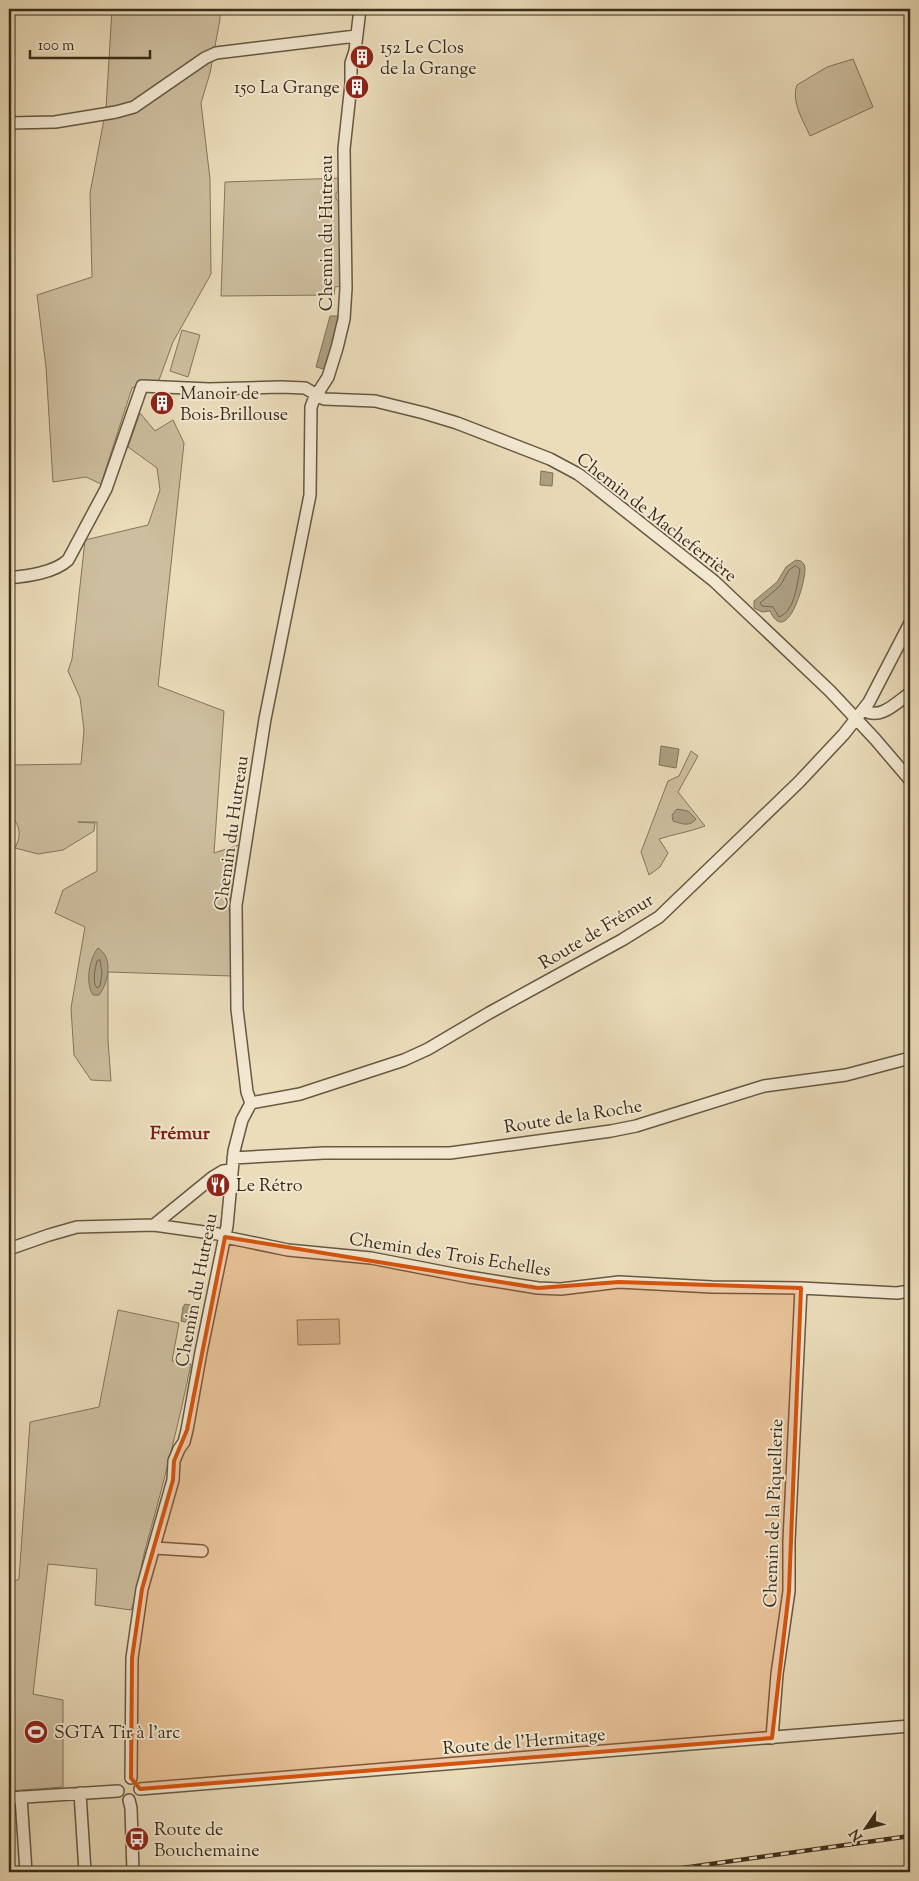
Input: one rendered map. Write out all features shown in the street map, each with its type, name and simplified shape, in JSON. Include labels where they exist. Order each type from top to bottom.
[{"type":"street","name":"Chemin du Hutreau","points":[[131,1778],[132,1658],[142,1589],[173,1480],[174,1461],[184,1442],[187,1430],[225,1237],[230,1202],[232,1164],[242,1120],[250,1103],[247,1094],[236,1009],[236,905],[265,719],[309,502],[311,412],[313,403],[328,377],[344,319],[346,288],[344,151],[351,84],[351,63],[355,51],[360,9]]},
{"type":"street","points":[[9,123],[55,122],[116,112],[134,107],[205,58],[216,53],[356,36]]},
{"type":"street","name":"Chemin de Macheferrière","points":[[9,578],[42,572],[60,566],[68,560],[106,490],[133,415],[141,386],[209,390],[302,388],[324,399],[360,400],[390,404],[457,423],[550,459],[578,474],[714,582],[860,714],[910,780]]},
{"type":"street","name":"Route de Frémur","points":[[250,1103],[300,1094],[428,1049],[488,1013],[644,927],[674,904],[831,749],[860,714],[910,623]]},
{"type":"street","points":[[860,714],[881,713],[910,693]]},
{"type":"street","name":"Route de la Roche","points":[[232,1164],[324,1153],[450,1153],[611,1131],[636,1126],[764,1086],[846,1075],[910,1058]]},
{"type":"street","points":[[154,1226],[213,1177],[232,1164]]},
{"type":"street","name":"Chemin des Trois Echelles","points":[[9,1249],[77,1227],[154,1226],[218,1234],[288,1250],[372,1258],[538,1288],[561,1288],[619,1282],[712,1288],[801,1288],[897,1293],[910,1291]]},
{"type":"street","name":"Chemin de la Piquellerie","points":[[772,1738],[776,1674],[789,1591],[789,1541],[801,1288]]},
{"type":"street","points":[[155,1548],[202,1551]]},
{"type":"street","name":"Route de l'Hermitage","points":[[140,1789],[910,1726]]},
{"type":"street","points":[[118,1792],[127,1780],[131,1778],[137,1782],[140,1789],[129,1800]]},
{"type":"street","points":[[9,1798],[118,1792]]},
{"type":"street","points":[[118,1792],[121,1798],[129,1800]]},
{"type":"street","points":[[80,1793],[85,1872]]},
{"type":"street","points":[[21,1797],[26,1872]]},
{"type":"street","points":[[129,1800],[131,1808],[133,1872]]},
{"type":"highlighted area","points":[[225,1237],[538,1288],[619,1282],[801,1288],[789,1591],[772,1738],[140,1789],[131,1778],[132,1658],[142,1589],[173,1480],[174,1461],[187,1430]]},
{"type":"shaded area","points":[[112,9],[220,9],[220,19],[210,73],[201,103],[210,179],[211,274],[173,342],[159,380],[132,388],[101,484],[86,477],[53,482],[46,367],[37,295],[92,277],[90,193],[106,109]]},
{"type":"shaded area","points":[[853,59],[873,107],[810,136],[797,104],[797,85],[827,67]]},
{"type":"shaded area","points":[[341,178],[342,188],[336,193],[336,199],[342,205],[342,286],[335,287],[334,295],[221,296],[225,182]]},
{"type":"shaded area","points":[[182,330],[200,335],[188,377],[170,371]]},
{"type":"shaded area","points":[[140,413],[155,431],[173,420],[184,443],[158,686],[224,711],[214,853],[239,845],[229,904],[232,976],[108,972],[108,1040],[111,1081],[91,1080],[74,1055],[71,1008],[85,927],[55,913],[63,890],[97,871],[97,822],[78,822],[95,823],[94,831],[63,850],[38,854],[15,848],[19,839],[19,830],[16,822],[9,814],[9,765],[81,764],[84,730],[80,698],[68,671],[72,659],[85,540],[148,525],[160,490],[157,468],[128,447]]},
{"type":"shaded area","points":[[691,751],[698,756],[678,792],[705,826],[659,839],[668,853],[660,867],[649,875],[641,852],[668,781],[679,776]]},
{"type":"shaded area","points":[[118,1310],[179,1323],[172,1361],[191,1364],[181,1411],[131,1610],[95,1605],[97,1569],[48,1564],[33,1694],[63,1700],[63,1787],[9,1791],[9,1580],[15,1581],[19,1579],[30,1422],[99,1407]]},
{"type":"shaded area","points":[[339,1319],[340,1344],[298,1345],[297,1320]]},
{"type":"water","points":[[330,316],[340,316],[327,370],[316,367]]},
{"type":"water","points":[[541,471],[553,473],[552,486],[540,485]]},
{"type":"water","points":[[796,560],[801,561],[805,568],[799,597],[789,617],[783,622],[776,620],[770,611],[762,612],[754,608],[754,601],[777,582],[786,567]]},
{"type":"water","points":[[661,746],[679,749],[676,768],[659,765]]},
{"type":"water","points":[[677,809],[688,811],[696,819],[688,824],[673,821],[672,815]]},
{"type":"water","points":[[98,948],[106,957],[108,972],[102,991],[99,995],[93,995],[89,984],[89,971],[92,958]]},
{"type":"water","points":[[185,1304],[200,1307],[196,1325],[181,1321]]},
{"type":"railway","points":[[654,1872],[910,1836]]},
{"type":"place","name":"152 Le Clos de la Grange","points":[[362,57]]},
{"type":"place","name":"150 La Grange","points":[[357,87]]},
{"type":"place","name":"Manoir de Bois-Brillouse","points":[[162,403]]},
{"type":"place","name":"Le Rétro","points":[[218,1185]]},
{"type":"place","name":"SGTA Tir à l’arc","points":[[36,1732]]},
{"type":"place","name":"Route de Bouchemaine","points":[[137,1839]]},
{"type":"district","name":"Frémur","points":[[180,1132]]}]
